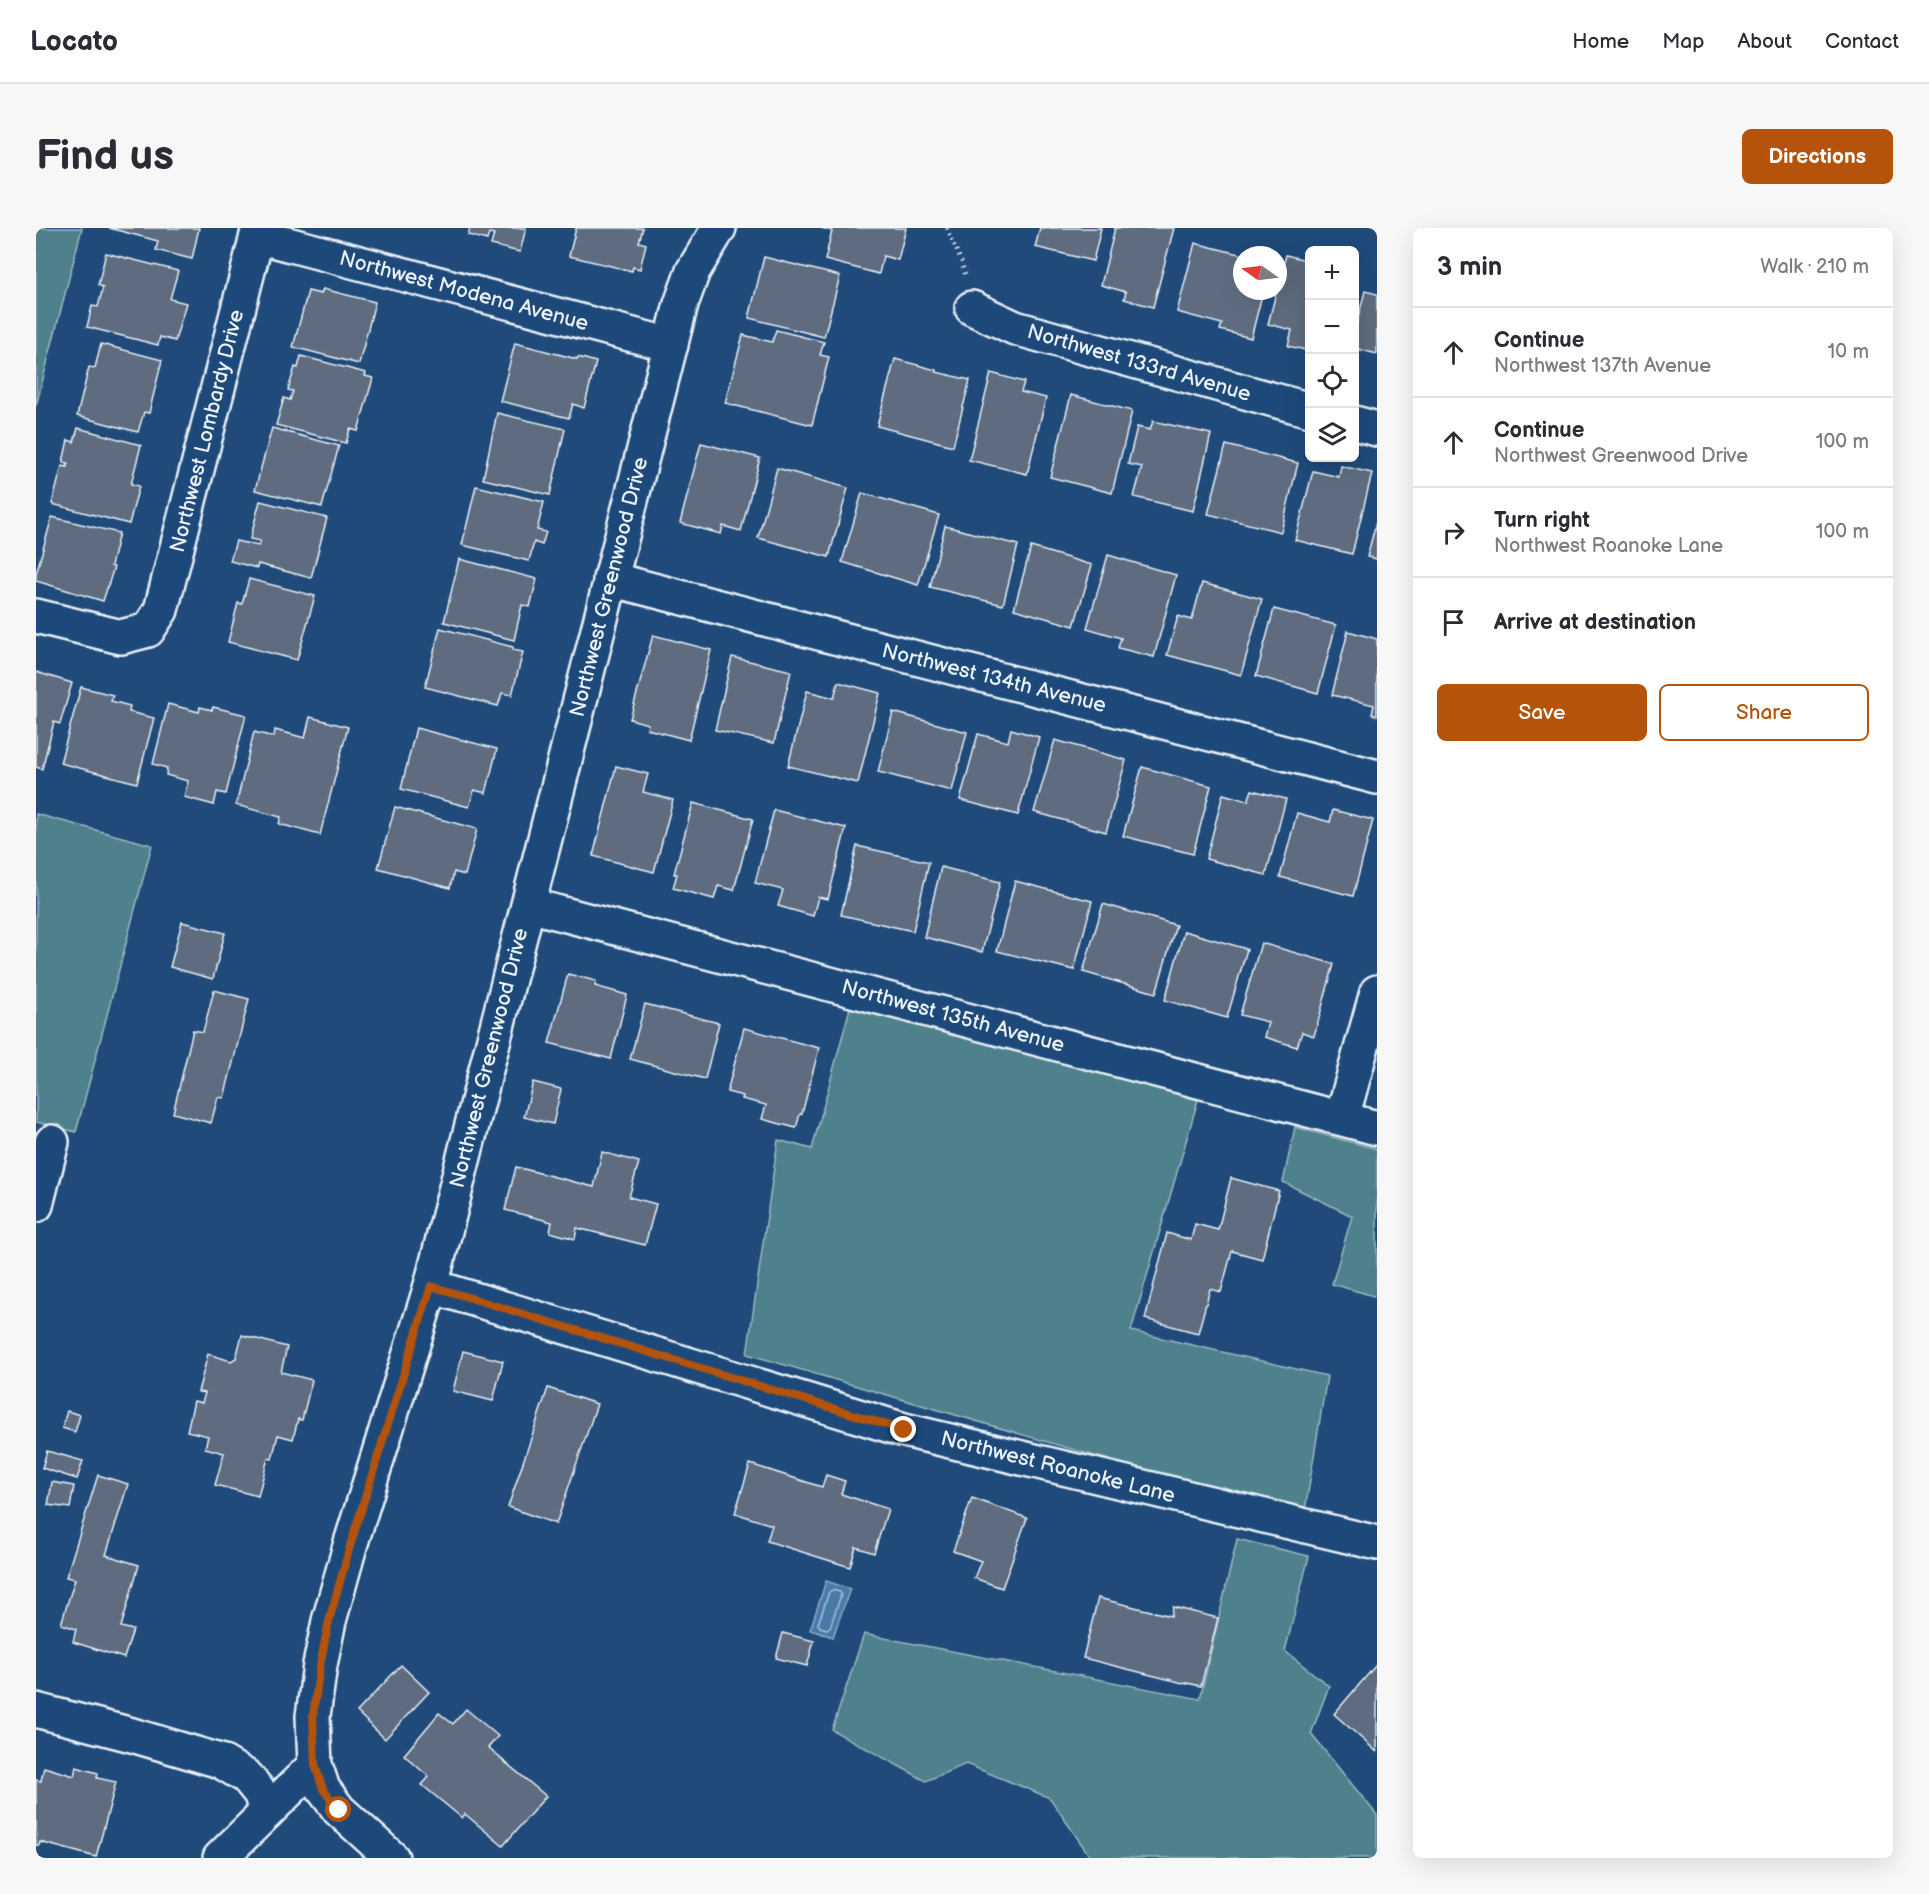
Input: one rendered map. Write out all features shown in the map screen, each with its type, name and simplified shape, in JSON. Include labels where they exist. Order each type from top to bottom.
[{"type":"street","name":"Northwest Greenwood Drive","points":[[392,1858],[339,1810],[323,1789],[315,1765],[313,1716],[320,1665],[329,1621],[350,1546],[431,1286],[681,304],[693,271],[719,228]]},
{"type":"street","name":"Northwest Modena Avenue","points":[[258,232],[671,345]]},
{"type":"street","name":"Northwest Lombardy Drive","points":[[36,616],[121,637],[148,630],[161,610],[258,232]]},
{"type":"street","name":"Northwest 133rd Avenue","points":[[972,308],[1015,328],[1305,409]]},
{"type":"street","points":[[1359,424],[1377,429]]},
{"type":"street","name":"Northwest 134th Avenue","points":[[610,579],[1377,777]]},
{"type":"street","name":"Northwest 135th Avenue","points":[[529,905],[1377,1128]]},
{"type":"street","points":[[1342,1118],[1377,992]]},
{"type":"street","points":[[36,1205],[52,1142]]},
{"type":"street","name":"Northwest Roanoke Lane","points":[[431,1286],[904,1430],[1377,1543]]},
{"type":"street","points":[[36,1710],[220,1761],[247,1777],[260,1793],[267,1812]]},
{"type":"street","points":[[220,1858],[315,1765]]},
{"type":"path","points":[[947,228],[962,263],[972,308]]},
{"type":"green space","points":[[36,228],[82,228],[36,406]]},
{"type":"green space","points":[[36,814],[152,845],[76,1132],[36,1122]]},
{"type":"green space","points":[[851,1004],[1198,1100],[1131,1331],[1327,1376],[1304,1517],[747,1354],[778,1140],[812,1149]]},
{"type":"green space","points":[[1295,1127],[1377,1149],[1377,1297],[1332,1284],[1352,1216],[1283,1182]]},
{"type":"green space","points":[[1237,1539],[1309,1556],[1285,1651],[1329,1686],[1311,1734],[1377,1815],[1377,1858],[1091,1858],[1050,1798],[966,1764],[926,1781],[832,1730],[864,1634],[1200,1699]]},
{"type":"water","points":[[826,1581],[850,1589],[833,1637],[810,1630]]},
{"type":"building","points":[[109,228],[199,228],[192,259],[156,250],[158,241]]},
{"type":"building","points":[[470,228],[526,228],[520,252],[491,245],[494,234],[489,233],[487,240],[468,235]]},
{"type":"building","points":[[576,228],[643,228],[639,242],[646,244],[640,269],[633,267],[632,271],[569,256]]},
{"type":"building","points":[[821,228],[906,228],[898,260],[883,256],[879,274],[825,260],[832,231]]},
{"type":"building","points":[[1040,228],[1101,228],[1093,261],[1035,247]]},
{"type":"building","points":[[1115,228],[1174,228],[1153,307],[1124,299],[1126,292],[1101,285]]},
{"type":"building","points":[[1195,243],[1233,252],[1233,300],[1261,300],[1251,338],[1220,330],[1222,324],[1177,312]]},
{"type":"building","points":[[106,253],[178,271],[170,299],[186,303],[175,341],[160,337],[158,345],[87,327],[92,306],[98,307],[103,287],[98,285]]},
{"type":"building","points":[[1287,255],[1305,260],[1305,350],[1288,346],[1292,330],[1268,324],[1274,300],[1287,300]]},
{"type":"building","points":[[764,257],[840,276],[824,337],[749,318]]},
{"type":"building","points":[[323,289],[375,302],[359,364],[293,347],[308,291],[321,294]]},
{"type":"building","points":[[1365,291],[1377,294],[1377,354],[1359,349],[1359,314]]},
{"type":"building","points":[[776,330],[824,342],[820,355],[829,357],[812,425],[725,403],[743,335],[772,342]]},
{"type":"building","points":[[515,343],[596,362],[584,408],[573,404],[569,418],[500,401]]},
{"type":"building","points":[[101,344],[162,360],[149,413],[144,412],[138,432],[77,416],[89,367],[95,368]]},
{"type":"building","points":[[301,356],[366,373],[365,376],[373,378],[358,431],[350,429],[346,443],[276,425],[284,398],[290,400],[293,391],[288,390]]},
{"type":"building","points":[[895,359],[970,380],[953,446],[877,426]]},
{"type":"building","points":[[991,373],[1024,382],[1021,392],[1046,398],[1027,474],[969,460]]},
{"type":"building","points":[[1071,395],[1132,411],[1112,493],[1050,477]]},
{"type":"building","points":[[497,413],[565,429],[550,495],[483,479]]},
{"type":"building","points":[[1153,421],[1211,434],[1193,511],[1134,497],[1142,467],[1128,464],[1137,427],[1150,430]]},
{"type":"building","points":[[78,428],[141,445],[131,484],[139,486],[129,524],[52,504],[62,466],[67,467],[68,463],[63,462],[68,440],[74,442]]},
{"type":"building","points":[[272,428],[339,446],[322,507],[255,490]]},
{"type":"building","points":[[701,443],[760,458],[741,531],[723,526],[721,534],[680,523]]},
{"type":"building","points":[[1226,445],[1298,463],[1281,532],[1208,514]]},
{"type":"building","points":[[1341,466],[1372,473],[1352,554],[1295,540],[1313,471],[1339,477]]},
{"type":"building","points":[[777,468],[848,488],[829,557],[758,538]]},
{"type":"building","points":[[476,486],[544,502],[537,530],[546,532],[542,545],[534,542],[529,561],[462,545]]},
{"type":"building","points":[[862,493],[939,515],[918,585],[842,562]]},
{"type":"building","points":[[260,501],[327,518],[311,578],[258,564],[257,568],[230,561],[236,541],[258,546],[260,541],[250,539]]},
{"type":"building","points":[[52,517],[119,533],[111,566],[114,567],[103,601],[36,581]]},
{"type":"building","points":[[1377,519],[1377,559],[1367,557]]},
{"type":"building","points":[[945,526],[1018,545],[1003,605],[930,587]]},
{"type":"building","points":[[1031,547],[1092,565],[1074,626],[1014,609]]},
{"type":"building","points":[[1108,555],[1176,575],[1154,657],[1118,648],[1121,638],[1087,628]]},
{"type":"building","points":[[459,559],[537,579],[530,607],[522,605],[514,640],[444,622]]},
{"type":"building","points":[[249,579],[315,596],[297,660],[228,642],[238,603],[242,604]]},
{"type":"building","points":[[1202,583],[1262,599],[1241,675],[1167,655],[1178,616],[1192,620]]},
{"type":"building","points":[[1274,609],[1336,625],[1318,693],[1256,676]]},
{"type":"building","points":[[440,628],[513,647],[513,650],[523,652],[512,695],[502,693],[498,706],[425,687]]},
{"type":"building","points":[[1348,631],[1377,639],[1377,716],[1372,714],[1374,705],[1332,695]]},
{"type":"building","points":[[653,635],[711,650],[689,740],[647,729],[648,724],[630,719]]},
{"type":"building","points":[[732,657],[791,671],[774,743],[715,730]]},
{"type":"building","points":[[36,672],[72,683],[60,724],[54,722],[42,769],[36,767]]},
{"type":"building","points":[[838,682],[880,693],[858,783],[788,766],[807,691],[834,698]]},
{"type":"building","points":[[81,687],[113,695],[111,701],[130,706],[129,712],[154,718],[137,783],[60,763]]},
{"type":"building","points":[[168,704],[199,712],[200,707],[212,710],[213,707],[246,715],[226,794],[217,792],[214,805],[184,797],[188,781],[166,775],[167,768],[153,764]]},
{"type":"building","points":[[893,712],[967,732],[952,791],[878,772]]},
{"type":"building","points":[[310,717],[348,727],[320,835],[279,824],[281,817],[236,805],[254,732],[274,737],[275,730],[305,738]]},
{"type":"building","points":[[416,728],[497,749],[486,793],[474,790],[469,807],[401,789]]},
{"type":"building","points":[[1011,729],[1039,737],[1018,815],[960,800],[978,734],[1008,742]]},
{"type":"building","points":[[1055,740],[1126,760],[1106,832],[1034,812]]},
{"type":"building","points":[[616,766],[648,774],[643,792],[673,800],[654,872],[593,856]]},
{"type":"building","points":[[1142,767],[1211,786],[1193,854],[1123,836]]},
{"type":"building","points":[[1252,790],[1286,799],[1266,875],[1206,859],[1223,794],[1248,801]]},
{"type":"building","points":[[693,803],[753,819],[734,890],[718,886],[714,899],[673,888],[677,874],[674,874]]},
{"type":"building","points":[[395,807],[477,829],[465,875],[454,872],[450,888],[378,868]]},
{"type":"building","points":[[774,810],[846,828],[828,899],[818,897],[813,916],[778,906],[783,890],[755,883]]},
{"type":"building","points":[[1333,810],[1373,820],[1353,896],[1280,877],[1297,813],[1330,822]]},
{"type":"building","points":[[857,846],[929,862],[913,931],[841,915]]},
{"type":"building","points":[[941,867],[1000,882],[982,952],[924,937]]},
{"type":"building","points":[[1015,881],[1092,901],[1074,970],[997,951]]},
{"type":"building","points":[[1103,904],[1176,925],[1156,993],[1083,972]]},
{"type":"building","points":[[182,922],[225,933],[213,979],[170,967]]},
{"type":"building","points":[[1184,931],[1247,949],[1227,1018],[1165,1000]]},
{"type":"building","points":[[1261,943],[1334,964],[1314,1036],[1302,1032],[1297,1047],[1264,1037],[1268,1022],[1240,1015]]},
{"type":"building","points":[[568,974],[596,981],[595,986],[627,995],[611,1059],[549,1043]]},
{"type":"building","points":[[214,990],[249,999],[224,1098],[218,1097],[211,1123],[173,1113],[193,1030],[203,1032]]},
{"type":"building","points":[[645,1004],[719,1023],[705,1079],[630,1059]]},
{"type":"building","points":[[744,1028],[819,1048],[802,1114],[800,1114],[796,1128],[762,1119],[766,1105],[742,1099],[743,1096],[727,1092]]},
{"type":"building","points":[[533,1082],[561,1089],[553,1124],[524,1117]]},
{"type":"building","points":[[602,1152],[639,1162],[629,1197],[656,1204],[645,1245],[577,1228],[575,1239],[550,1232],[552,1222],[505,1210],[516,1167],[594,1187]]},
{"type":"building","points":[[1231,1178],[1279,1191],[1262,1259],[1232,1251],[1221,1292],[1210,1289],[1198,1333],[1145,1319],[1167,1233],[1191,1240],[1195,1224],[1218,1230]]},
{"type":"building","points":[[242,1335],[287,1347],[281,1372],[312,1380],[302,1420],[298,1419],[293,1439],[278,1435],[272,1459],[268,1458],[258,1496],[215,1485],[224,1453],[205,1448],[208,1436],[187,1431],[194,1401],[202,1403],[205,1393],[198,1392],[208,1354],[231,1361],[236,1358]]},
{"type":"building","points":[[463,1351],[503,1361],[493,1401],[453,1391]]},
{"type":"building","points":[[548,1388],[597,1404],[556,1524],[508,1507]]},
{"type":"building","points":[[67,1411],[80,1415],[75,1432],[62,1428]]},
{"type":"building","points":[[47,1451],[83,1461],[77,1479],[42,1468]]},
{"type":"building","points":[[750,1464],[822,1487],[826,1475],[845,1481],[841,1494],[888,1509],[874,1553],[856,1547],[850,1567],[767,1541],[772,1525],[735,1513]]},
{"type":"building","points":[[98,1475],[128,1484],[106,1555],[139,1565],[121,1627],[133,1630],[124,1658],[73,1642],[76,1629],[61,1624],[75,1579],[66,1577]]},
{"type":"building","points":[[52,1482],[74,1486],[70,1508],[48,1505]]},
{"type":"building","points":[[972,1498],[1027,1518],[1002,1588],[974,1578],[981,1561],[953,1551]]},
{"type":"building","points":[[1098,1598],[1171,1616],[1173,1607],[1218,1618],[1201,1686],[1083,1658]]},
{"type":"building","points":[[783,1633],[814,1641],[807,1666],[776,1658]]},
{"type":"building","points":[[401,1665],[429,1692],[385,1739],[357,1712]]},
{"type":"building","points":[[1377,1666],[1377,1752],[1334,1714]]},
{"type":"building","points":[[466,1709],[498,1736],[488,1748],[546,1796],[503,1846],[465,1814],[462,1818],[422,1785],[429,1777],[404,1755],[439,1713],[453,1724]]},
{"type":"building","points":[[44,1767],[74,1776],[76,1767],[98,1773],[97,1778],[116,1782],[96,1857],[40,1842],[39,1846],[36,1845],[36,1780],[41,1781]]},
{"type":"route","points":[[339,1810],[323,1789],[315,1765],[313,1716],[320,1665],[329,1621],[350,1546],[431,1286],[904,1430]]}]
